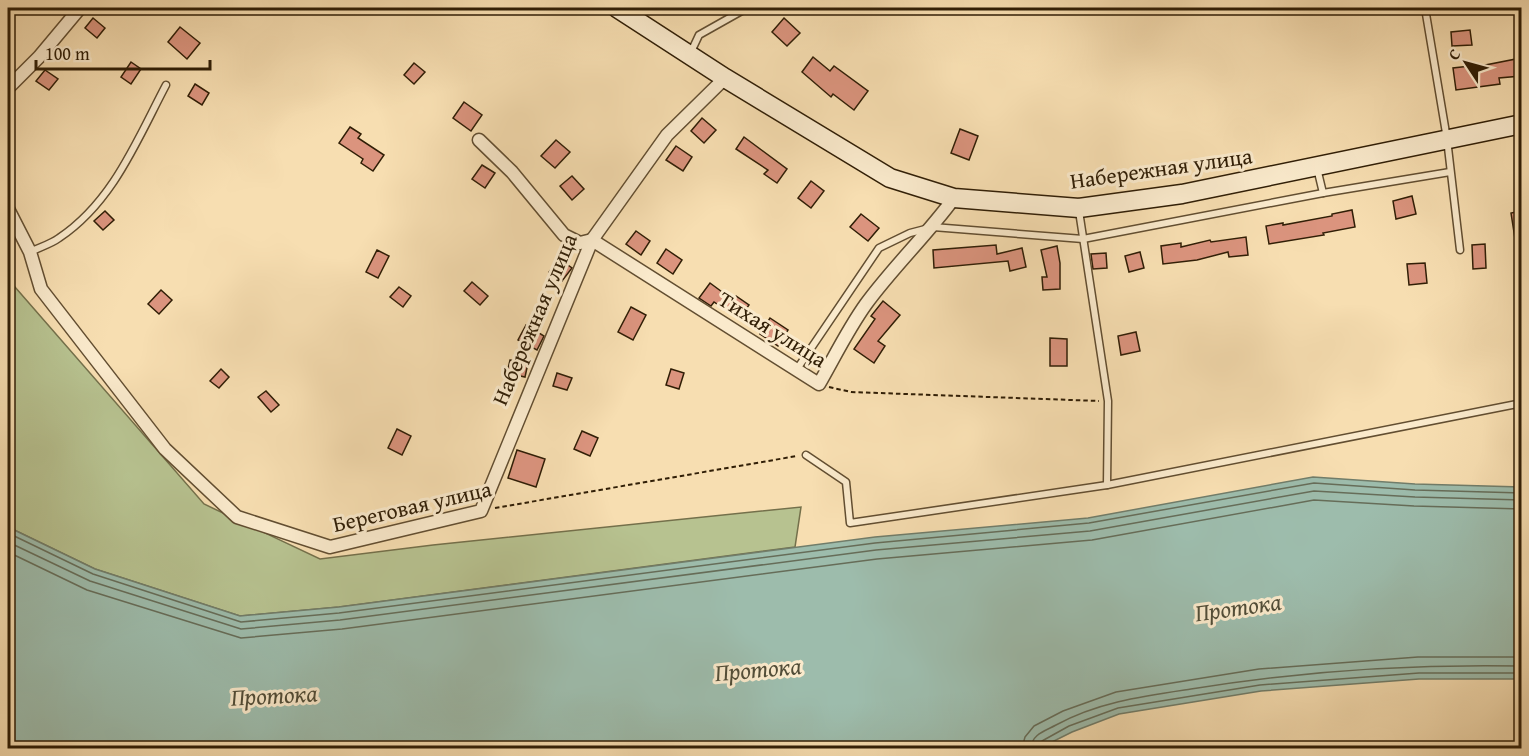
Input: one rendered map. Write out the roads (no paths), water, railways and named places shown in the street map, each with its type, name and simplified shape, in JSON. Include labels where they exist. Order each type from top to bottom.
[{"type":"street","points":[[8,88],[39,57],[80,8]]},
{"type":"street","name":"Набережная улица","points":[[617,8],[725,78],[890,178],[954,198],[1079,208],[1182,194],[1521,124]]},
{"type":"street","name":"Набережная улица","points":[[481,510],[592,240],[667,135],[725,78]]},
{"type":"street","name":"Тихая улица","points":[[479,140],[512,172],[564,235],[580,243],[592,240],[819,384],[865,306],[909,250],[933,226]]},
{"type":"street","points":[[933,226],[954,198]]},
{"type":"street","name":"Береговая улица","points":[[8,209],[30,252],[41,289],[165,449],[237,517],[330,547],[481,510]]},
{"type":"lane","points":[[690,55],[699,35],[747,8]]},
{"type":"lane","points":[[1425,8],[1447,139],[1460,250]]},
{"type":"lane","points":[[30,252],[59,238],[98,204],[117,178],[166,85]]},
{"type":"lane","points":[[1317,167],[1323,193]]},
{"type":"lane","points":[[797,369],[879,248],[910,233],[933,226],[1083,239],[1323,193],[1450,172]]},
{"type":"lane","points":[[1079,208],[1108,401],[1107,485]]},
{"type":"lane","points":[[806,455],[846,482],[850,523],[1107,485],[1521,403]]},
{"type":"water","name":"Протока","points":[[1313,477],[1415,484],[1521,487],[1521,679],[1419,679],[1261,691],[1119,714],[1072,732],[1040,748],[8,748],[8,527],[95,569],[240,616],[339,607],[875,537],[1088,518]]}]
